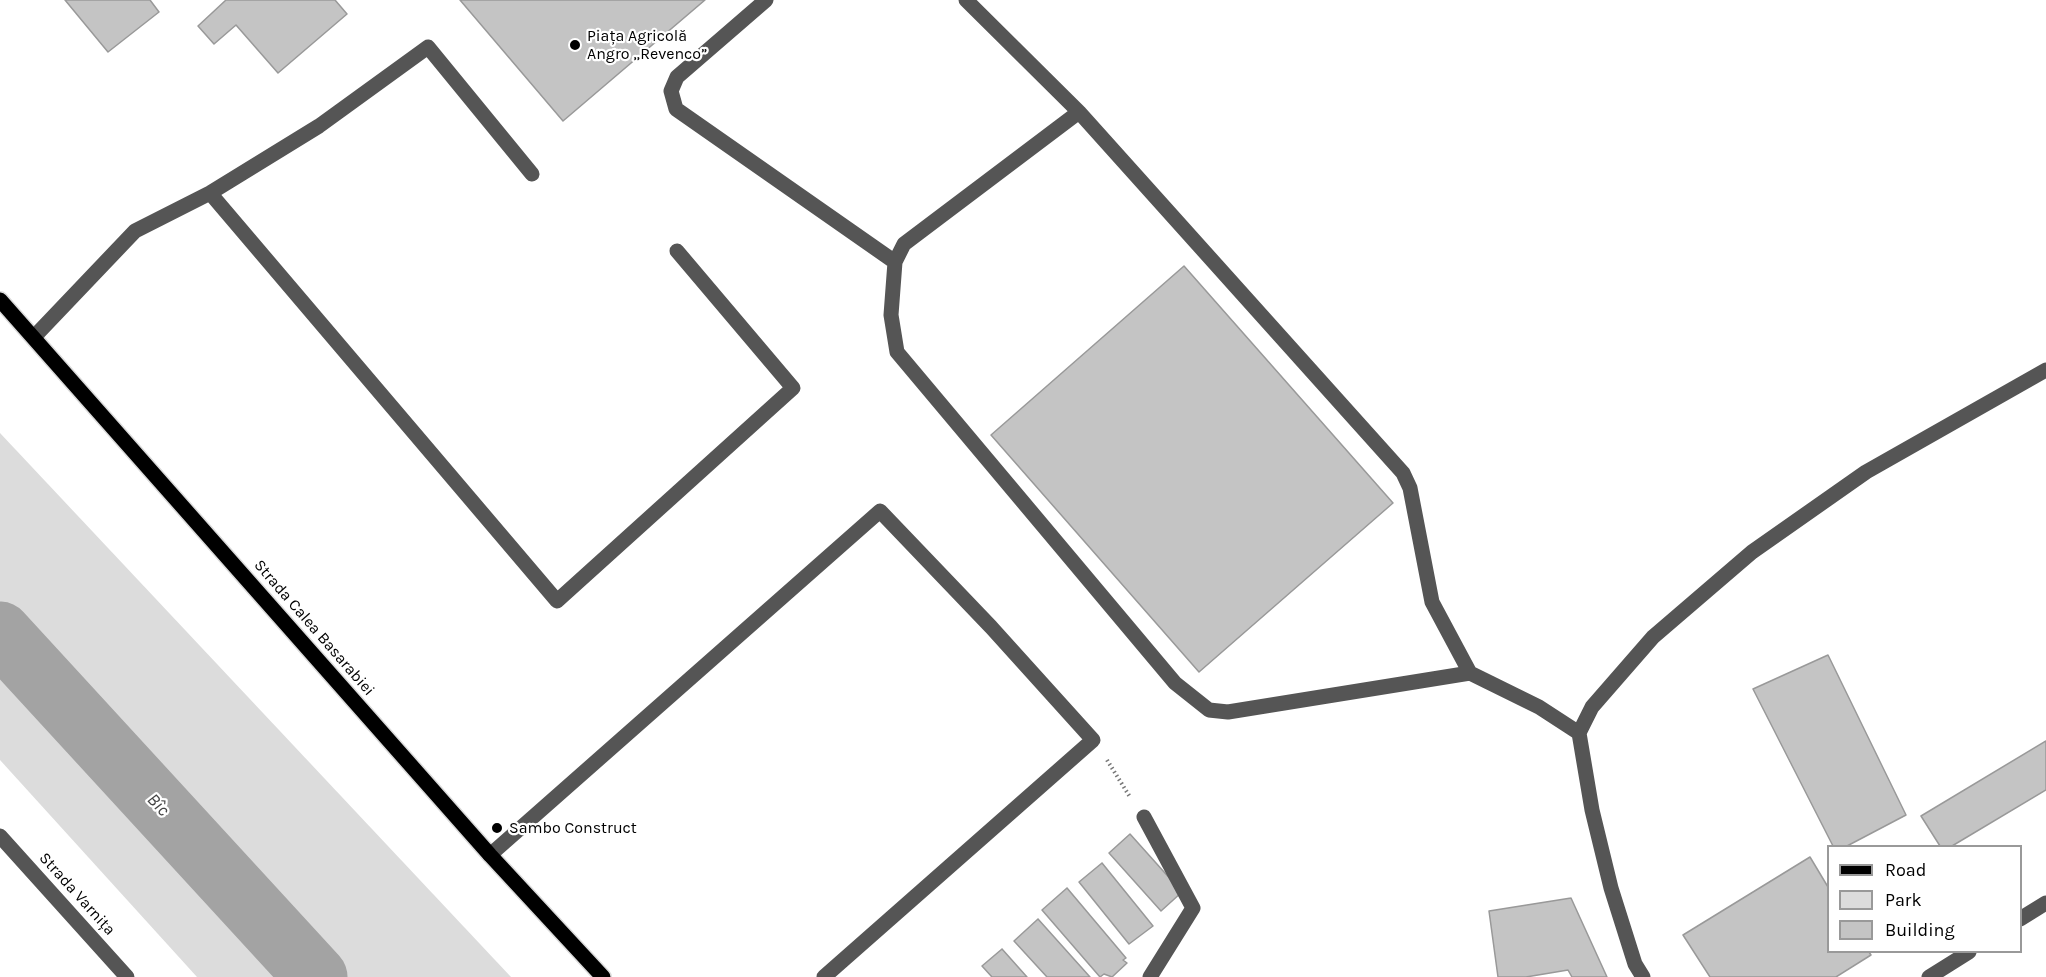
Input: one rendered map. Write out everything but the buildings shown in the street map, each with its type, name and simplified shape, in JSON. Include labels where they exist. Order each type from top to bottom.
[{"type":"main road","name":"Strada Calea Basarabiei","points":[[0,300],[490,855],[603,977]]},
{"type":"street","points":[[766,0],[677,78],[671,91],[676,109],[895,262]]},
{"type":"street","points":[[966,0],[1079,112],[1403,473],[1410,488],[1432,602],[1470,673]]},
{"type":"street","points":[[34,337],[135,231],[210,193],[319,126],[428,47],[532,174]]},
{"type":"street","points":[[1079,112],[904,244],[895,262],[891,315],[897,352],[1175,683],[1209,710],[1228,712],[1470,673],[1539,706],[1579,733]]},
{"type":"street","points":[[210,193],[557,601],[793,388],[677,251]]},
{"type":"street","points":[[1643,977],[1635,964],[1611,888],[1592,810],[1579,733],[1598,700],[1653,637],[1752,552],[1866,472],[2046,370]]},
{"type":"street","points":[[490,855],[880,511],[991,627],[1093,740],[824,977]]},
{"type":"street","points":[[1144,818],[1193,908],[1150,977]]},
{"type":"street","name":"Strada Varnița","points":[[0,836],[127,977]]},
{"type":"street","points":[[2022,918],[2046,903]]},
{"type":"street","points":[[1929,977],[1965,953]]},
{"type":"path","points":[[1093,740],[1144,818]]},
{"type":"green space","points":[[0,433],[511,977],[197,977],[0,760]]},
{"type":"waterway","name":"Bîc","points":[[0,633],[316,977]]},
{"type":"place","name":"Piața Agricolă Angro „Revenco”","points":[[575,45]]},
{"type":"place","name":"Sambo Construct","points":[[497,828]]}]
